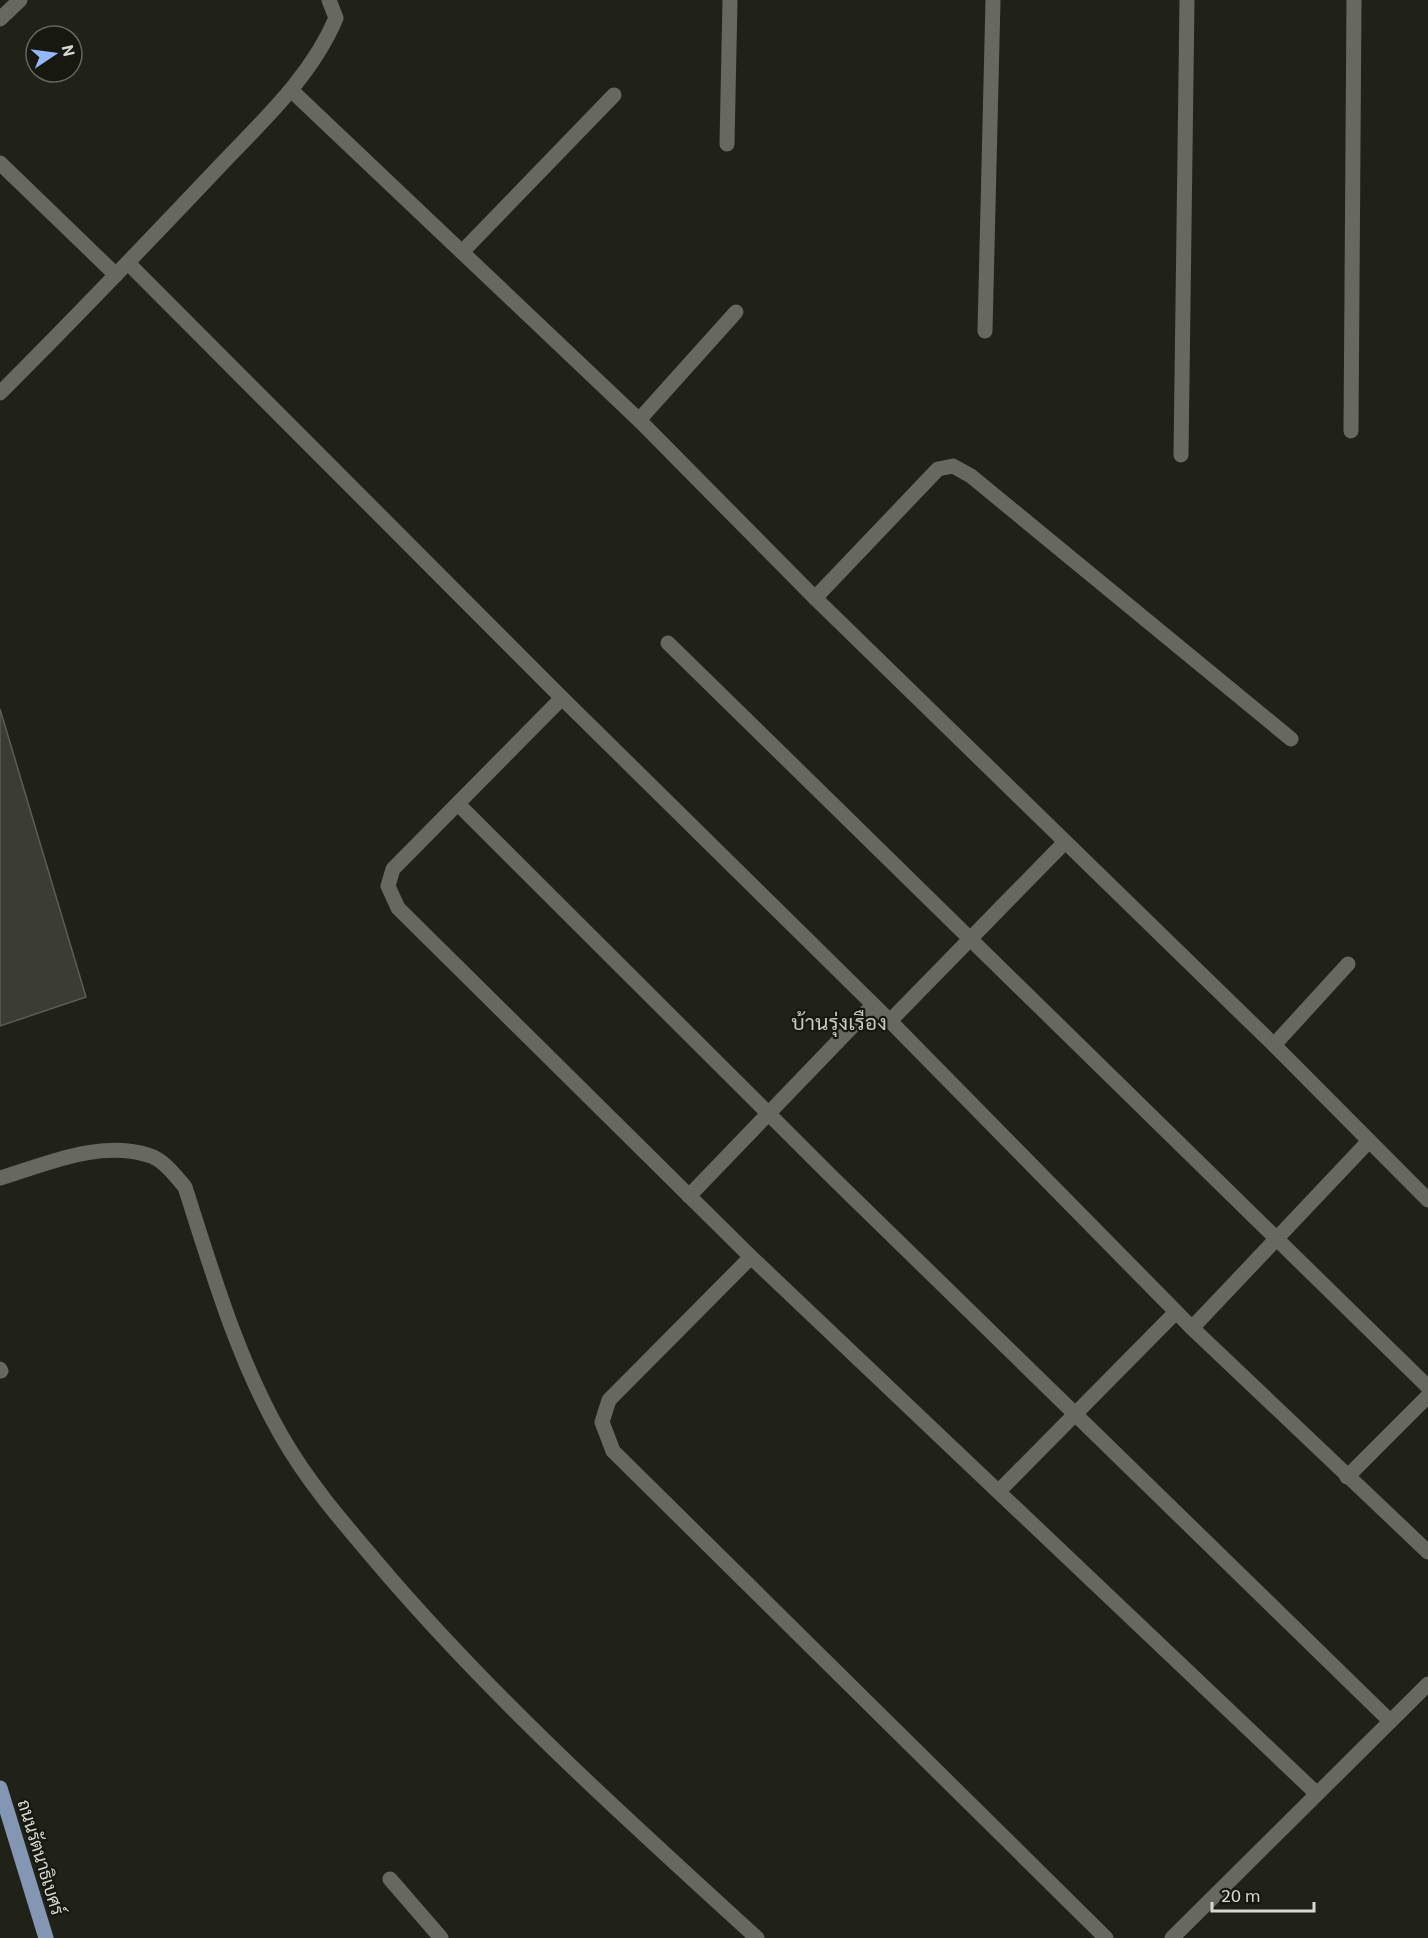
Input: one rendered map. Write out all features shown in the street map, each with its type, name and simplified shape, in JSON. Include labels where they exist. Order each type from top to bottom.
[{"type":"main road","name":"ถนนรัตนาธิเบศร์","points":[[0,1788],[46,1938]]},
{"type":"street","points":[[0,19],[20,0]]},
{"type":"street","points":[[0,393],[128,263],[291,90],[330,32],[336,18],[329,0]]},
{"type":"street","points":[[727,144],[730,0]]},
{"type":"street","points":[[986,331],[993,0]]},
{"type":"street","points":[[1181,456],[1187,0]]},
{"type":"street","points":[[1352,431],[1354,0]]},
{"type":"street","points":[[291,90],[639,420],[815,598],[1274,1045],[1428,1200]]},
{"type":"street","points":[[462,252],[614,95]]},
{"type":"street","points":[[0,163],[116,275]]},
{"type":"street","points":[[128,263],[562,698],[890,1021],[1192,1328],[1428,1552]]},
{"type":"street","points":[[639,420],[736,312]]},
{"type":"street","points":[[815,598],[938,469],[953,466],[971,476],[1291,739]]},
{"type":"street","points":[[668,643],[971,937],[1428,1387]]},
{"type":"street","points":[[562,698],[393,869],[388,886],[398,908],[751,1257],[1316,1793]]},
{"type":"street","points":[[458,804],[768,1113],[1390,1721]]},
{"type":"street","points":[[890,1021],[1065,842]]},
{"type":"street","points":[[1274,1045],[1348,964]]},
{"type":"street","points":[[689,1196],[873,1005]]},
{"type":"street","points":[[1192,1328],[1370,1141]]},
{"type":"street","points":[[0,1178],[105,1148],[149,1155],[171,1169],[185,1187],[238,1343],[281,1435],[338,1518],[424,1617],[579,1776],[758,1938]]},
{"type":"street","points":[[751,1257],[609,1400],[602,1422],[613,1451],[1106,1938]]},
{"type":"street","points":[[999,1491],[1176,1312]]},
{"type":"street","points":[[1347,1477],[1428,1396]]},
{"type":"street","points":[[1172,1938],[1428,1684]]},
{"type":"street","points":[[390,1879],[441,1938]]},
{"type":"building","points":[[0,709],[86,997],[0,1026]]},
{"type":"district","name":"บ้านรุ่งเรือง","points":[[839,1021]]}]
